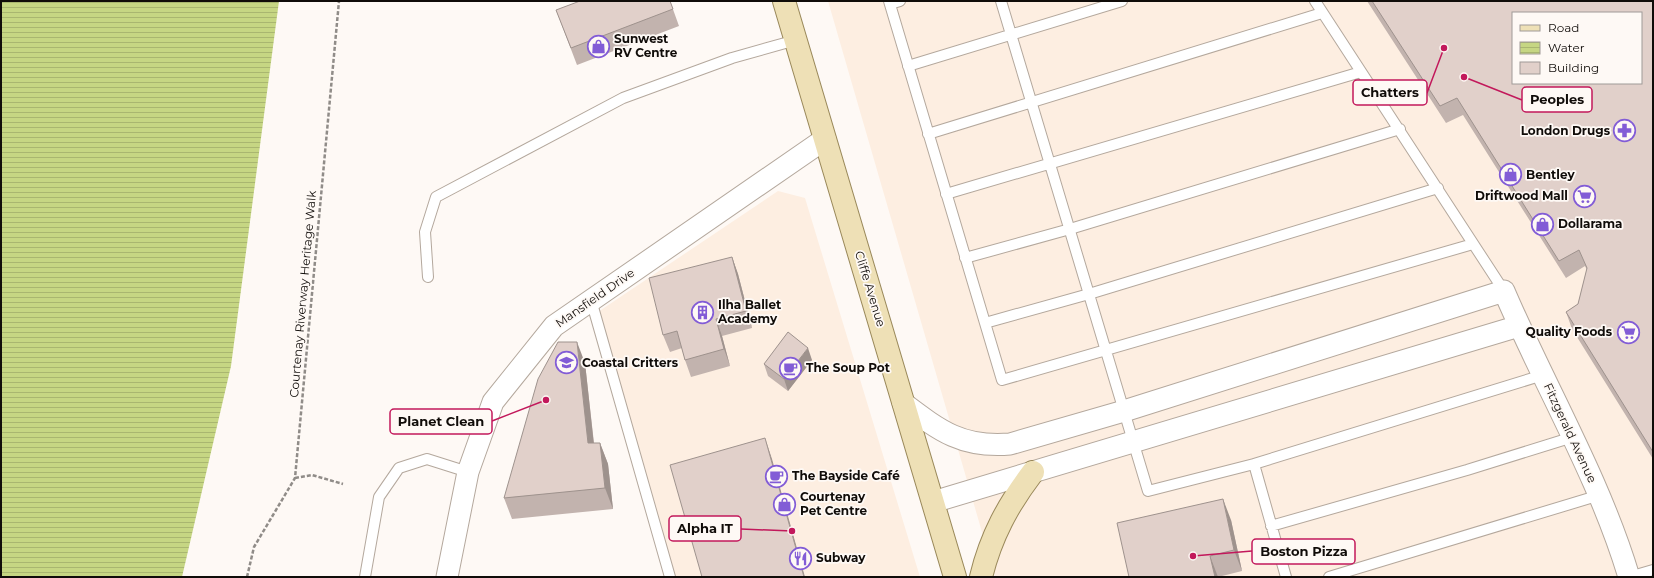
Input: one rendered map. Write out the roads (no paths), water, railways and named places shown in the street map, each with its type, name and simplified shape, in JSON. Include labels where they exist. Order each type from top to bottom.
[{"type":"main road","name":"Cliffe Avenue","points":[[784,1],[955,577]]},
{"type":"main road","points":[[981,577],[992,541],[1000,522],[1014,497],[1033,472]]},
{"type":"street","name":"Mansfield Drive","points":[[447,577],[468,472],[493,402],[554,326],[825,139]]},
{"type":"street","points":[[904,403],[934,427],[951,435],[975,443],[991,446],[1010,444],[1124,411],[1504,291]]},
{"type":"street","name":"Fitzgerald Avenue","points":[[1504,291],[1519,326],[1600,495],[1616,536],[1629,577]]},
{"type":"street","points":[[933,502],[1519,326]]},
{"type":"lane","points":[[1001,1],[1134,441],[1148,492],[1254,464],[1543,376]]},
{"type":"lane","points":[[908,66],[1122,1]]},
{"type":"lane","points":[[1315,1],[1400,129],[1504,291]]},
{"type":"lane","points":[[893,2],[908,66],[1002,380],[1473,244]]},
{"type":"lane","points":[[928,134],[1322,13]]},
{"type":"lane","points":[[428,277],[425,232],[436,197],[623,98],[732,58],[796,40]]},
{"type":"lane","points":[[946,194],[1362,72]]},
{"type":"lane","points":[[965,258],[1070,230],[1400,129]]},
{"type":"lane","points":[[985,323],[1089,294],[1438,188]]},
{"type":"lane","points":[[591,300],[670,577]]},
{"type":"lane","points":[[1272,526],[1460,472],[1573,437]]},
{"type":"lane","points":[[365,577],[379,497],[398,468],[427,459],[468,472]]},
{"type":"lane","points":[[1254,464],[1286,577]]},
{"type":"lane","points":[[1330,577],[1600,495]]},
{"type":"lane","points":[[1629,577],[1653,570]]},
{"type":"water","points":[[1,1],[279,1],[231,366],[182,577],[1,577]]},
{"type":"place","name":"Sunwest RV Centre","points":[[598,46]]},
{"type":"place","name":"Chatters","points":[[1444,48]]},
{"type":"place","name":"Peoples","points":[[1464,77]]},
{"type":"place","name":"London Drugs","points":[[1625,131]]},
{"type":"place","name":"Bentley","points":[[1511,175]]},
{"type":"place","name":"Driftwood Mall","points":[[1584,196]]},
{"type":"place","name":"Dollarama","points":[[1542,224]]},
{"type":"place","name":"Ilha Ballet Academy","points":[[703,312]]},
{"type":"place","name":"Quality Foods","points":[[1628,332]]},
{"type":"place","name":"Coastal Critters","points":[[566,363]]},
{"type":"place","name":"The Soup Pot","points":[[790,368]]},
{"type":"place","name":"Planet Clean","points":[[546,400]]},
{"type":"place","name":"The Bayside Café","points":[[777,476]]},
{"type":"place","name":"Courtenay Pet Centre","points":[[785,504]]},
{"type":"place","name":"Alpha IT","points":[[792,531]]},
{"type":"place","name":"Boston Pizza","points":[[1193,556]]},
{"type":"place","name":"Subway","points":[[800,558]]}]
